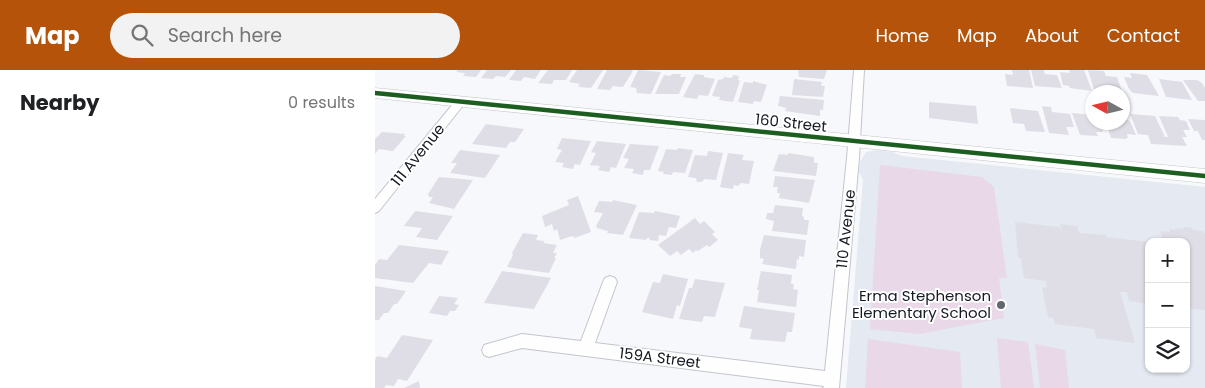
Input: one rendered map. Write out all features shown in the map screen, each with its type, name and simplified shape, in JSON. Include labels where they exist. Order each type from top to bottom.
[{"type":"street","name":"110 Avenue","points":[[831,384],[859,70]]},
{"type":"street","name":"160 Street","points":[[375,93],[1205,176]]},
{"type":"street","name":"111 Avenue","points":[[375,208],[461,101]]},
{"type":"street","points":[[585,349],[609,282]]},
{"type":"street","name":"159A Street","points":[[489,350],[522,341],[831,384]]},
{"type":"shaded area","name":"Erma Stephenson Elementary School","points":[[878,150],[893,152],[902,156],[1205,187],[1205,388],[846,388],[863,180],[859,172],[860,162],[866,152]]},
{"type":"shaded area","points":[[880,165],[982,177],[994,187],[1007,278],[999,278],[1004,318],[919,334],[870,329]]},
{"type":"shaded area","points":[[997,338],[1028,342],[1034,388],[1001,388]]},
{"type":"shaded area","points":[[868,339],[960,352],[962,388],[865,388]]},
{"type":"shaded area","points":[[1035,344],[1065,350],[1069,388],[1040,388]]},
{"type":"building","points":[[458,70],[481,70],[476,77],[463,76],[465,73],[456,72]]},
{"type":"building","points":[[487,70],[511,70],[505,77],[481,78]]},
{"type":"building","points":[[516,70],[541,70],[535,79],[524,77],[521,81],[509,80]]},
{"type":"building","points":[[548,70],[572,70],[566,80],[554,80],[552,84],[538,83]]},
{"type":"building","points":[[577,70],[603,70],[591,88],[578,87],[580,84],[569,82]]},
{"type":"building","points":[[607,70],[633,71],[623,87],[613,86],[610,90],[597,89]]},
{"type":"building","points":[[638,70],[661,72],[651,94],[637,93],[636,88],[630,87]]},
{"type":"building","points":[[798,70],[827,70],[824,79],[799,77]]},
{"type":"building","points":[[1012,70],[1029,70],[1033,88],[1007,86],[1005,74],[1013,75]]},
{"type":"building","points":[[1031,70],[1044,70],[1045,74],[1057,75],[1062,88],[1035,86]]},
{"type":"building","points":[[1069,70],[1084,70],[1090,85],[1085,85],[1085,90],[1063,85],[1060,72],[1070,73]]},
{"type":"building","points":[[1088,70],[1104,71],[1106,76],[1117,77],[1120,85],[1092,85]]},
{"type":"building","points":[[1130,73],[1147,75],[1159,96],[1133,93],[1124,77],[1132,78]]},
{"type":"building","points":[[672,74],[681,74],[680,77],[686,77],[679,94],[655,94],[664,75],[670,76]]},
{"type":"building","points":[[695,74],[715,79],[708,96],[699,95],[697,99],[683,97]]},
{"type":"building","points":[[733,75],[739,76],[738,80],[740,81],[733,102],[719,100],[720,97],[712,96],[718,80],[724,77],[732,78]]},
{"type":"building","points":[[794,79],[822,82],[821,86],[825,86],[823,97],[792,95]]},
{"type":"building","points":[[1159,79],[1182,82],[1192,100],[1166,97]]},
{"type":"building","points":[[1183,80],[1197,80],[1202,83],[1205,88],[1205,101],[1198,101]]},
{"type":"building","points":[[753,81],[767,85],[761,102],[754,101],[753,104],[738,102],[744,82],[753,83]]},
{"type":"building","points":[[780,96],[824,100],[823,110],[820,110],[820,116],[785,111],[786,108],[778,106]]},
{"type":"building","points":[[929,102],[976,106],[978,124],[929,118]]},
{"type":"building","points":[[1042,106],[1051,107],[1052,112],[1070,114],[1074,127],[1066,127],[1069,135],[1049,133]]},
{"type":"building","points":[[1010,108],[1038,111],[1045,132],[1026,131],[1024,124],[1013,123]]},
{"type":"building","points":[[1072,113],[1085,114],[1085,130],[1103,130],[1103,132],[1096,132],[1098,136],[1080,135]]},
{"type":"building","points":[[1130,114],[1155,116],[1165,137],[1168,137],[1159,116],[1178,117],[1180,120],[1186,121],[1190,130],[1183,130],[1187,137],[1182,137],[1187,146],[1151,144],[1148,135],[1138,134]]},
{"type":"building","points":[[1188,119],[1205,120],[1205,140],[1202,140],[1198,131],[1194,131]]},
{"type":"building","points":[[1130,121],[1136,135],[1127,134],[1128,138],[1126,139],[1111,138],[1108,130],[1130,130]]},
{"type":"building","points":[[486,124],[524,129],[515,142],[510,142],[506,148],[472,144]]},
{"type":"building","points":[[382,132],[405,134],[404,136],[406,136],[393,151],[379,149],[375,154],[375,139]]},
{"type":"building","points":[[562,138],[591,141],[580,165],[575,164],[573,169],[562,167],[564,163],[555,162],[562,150],[557,149]]},
{"type":"building","points":[[597,141],[626,144],[616,168],[611,167],[609,172],[598,170],[600,166],[590,165],[596,153],[591,152]]},
{"type":"building","points":[[630,144],[659,146],[650,170],[644,170],[643,175],[632,173],[634,169],[624,168],[629,159],[623,158]]},
{"type":"building","points":[[678,148],[693,150],[685,173],[673,172],[672,175],[663,174],[664,172],[658,171],[666,149],[677,150]]},
{"type":"building","points":[[460,150],[500,155],[485,178],[450,173],[457,163],[451,163]]},
{"type":"building","points":[[708,151],[723,153],[716,180],[705,179],[697,182],[696,178],[688,177],[695,155],[707,156]]},
{"type":"building","points":[[728,153],[744,155],[742,160],[754,161],[749,184],[741,183],[738,186],[734,185],[733,189],[720,187]]},
{"type":"building","points":[[788,153],[814,157],[814,163],[818,163],[816,176],[773,171],[779,154],[788,155]]},
{"type":"building","points":[[775,176],[815,180],[809,203],[779,198],[780,193],[777,193],[778,187],[773,187]]},
{"type":"building","points":[[439,177],[473,180],[454,209],[429,203],[433,197],[429,197],[428,194]]},
{"type":"building","points":[[578,196],[591,232],[574,238],[574,236],[560,240],[557,229],[554,231],[552,224],[545,227],[542,216],[569,205],[567,200]]},
{"type":"building","points":[[613,200],[637,205],[623,235],[607,233],[608,231],[596,226],[603,213],[594,212],[599,201],[612,202]]},
{"type":"building","points":[[775,205],[803,208],[802,216],[804,220],[809,220],[807,235],[772,231],[774,221],[766,219],[767,213],[773,213]]},
{"type":"building","points":[[415,211],[453,216],[437,240],[416,237],[422,228],[404,226]]},
{"type":"building","points":[[655,211],[680,216],[676,228],[669,227],[666,236],[659,235],[658,241],[649,240],[650,238],[646,240],[629,238],[639,212],[654,213]]},
{"type":"building","points":[[695,218],[700,224],[704,221],[715,232],[712,234],[718,240],[709,247],[707,245],[693,253],[689,249],[681,255],[677,251],[670,256],[658,245]]},
{"type":"building","name":"Erma Stephenson Elementary School","points":[[1015,222],[1059,227],[1062,231],[1060,224],[1077,226],[1079,233],[1145,242],[1145,303],[1129,301],[1127,292],[1120,292],[1135,343],[1096,338],[1094,329],[1055,324],[1053,318],[1048,317],[1042,287],[1047,288],[1046,281],[1024,278],[1021,258],[1018,258]]},
{"type":"building","points":[[1183,227],[1192,228],[1205,234],[1205,310],[1190,308],[1190,238],[1163,238],[1160,231],[1170,232],[1169,229],[1184,229]]},
{"type":"building","points":[[523,233],[538,235],[536,240],[557,245],[553,253],[557,253],[554,258],[556,258],[549,273],[507,267]]},
{"type":"building","points":[[764,235],[806,240],[804,257],[799,256],[799,260],[797,259],[796,269],[762,264],[764,259],[760,258],[760,250]]},
{"type":"building","points":[[399,245],[449,251],[441,265],[429,263],[413,283],[375,278],[375,265],[379,259],[387,260]]},
{"type":"building","points":[[502,271],[551,278],[534,309],[484,303]]},
{"type":"building","points":[[761,271],[792,275],[791,284],[794,284],[793,289],[798,290],[796,307],[757,302],[759,290],[757,290]]},
{"type":"building","points":[[663,274],[688,279],[680,306],[677,305],[673,319],[642,312],[653,282],[660,283]]},
{"type":"building","points":[[695,279],[725,283],[715,317],[704,316],[702,322],[679,319],[689,288],[692,288]]},
{"type":"building","points":[[375,286],[406,291],[397,304],[394,304],[388,313],[384,313],[379,320],[375,320]]},
{"type":"building","points":[[439,296],[458,298],[454,304],[459,305],[455,311],[450,311],[447,316],[429,313]]},
{"type":"building","points":[[744,306],[795,313],[792,332],[787,332],[785,342],[750,339],[752,329],[739,327]]},
{"type":"building","points":[[402,335],[433,340],[407,381],[398,379],[394,386],[386,385],[384,388],[375,388],[375,360],[377,356],[387,358]]},
{"type":"building","points":[[419,381],[420,388],[404,388]]},
{"type":"cycle path","points":[[375,93],[1205,176]]},
{"type":"place","name":"Erma Stephenson Elementary School","points":[[1001,305]]}]
